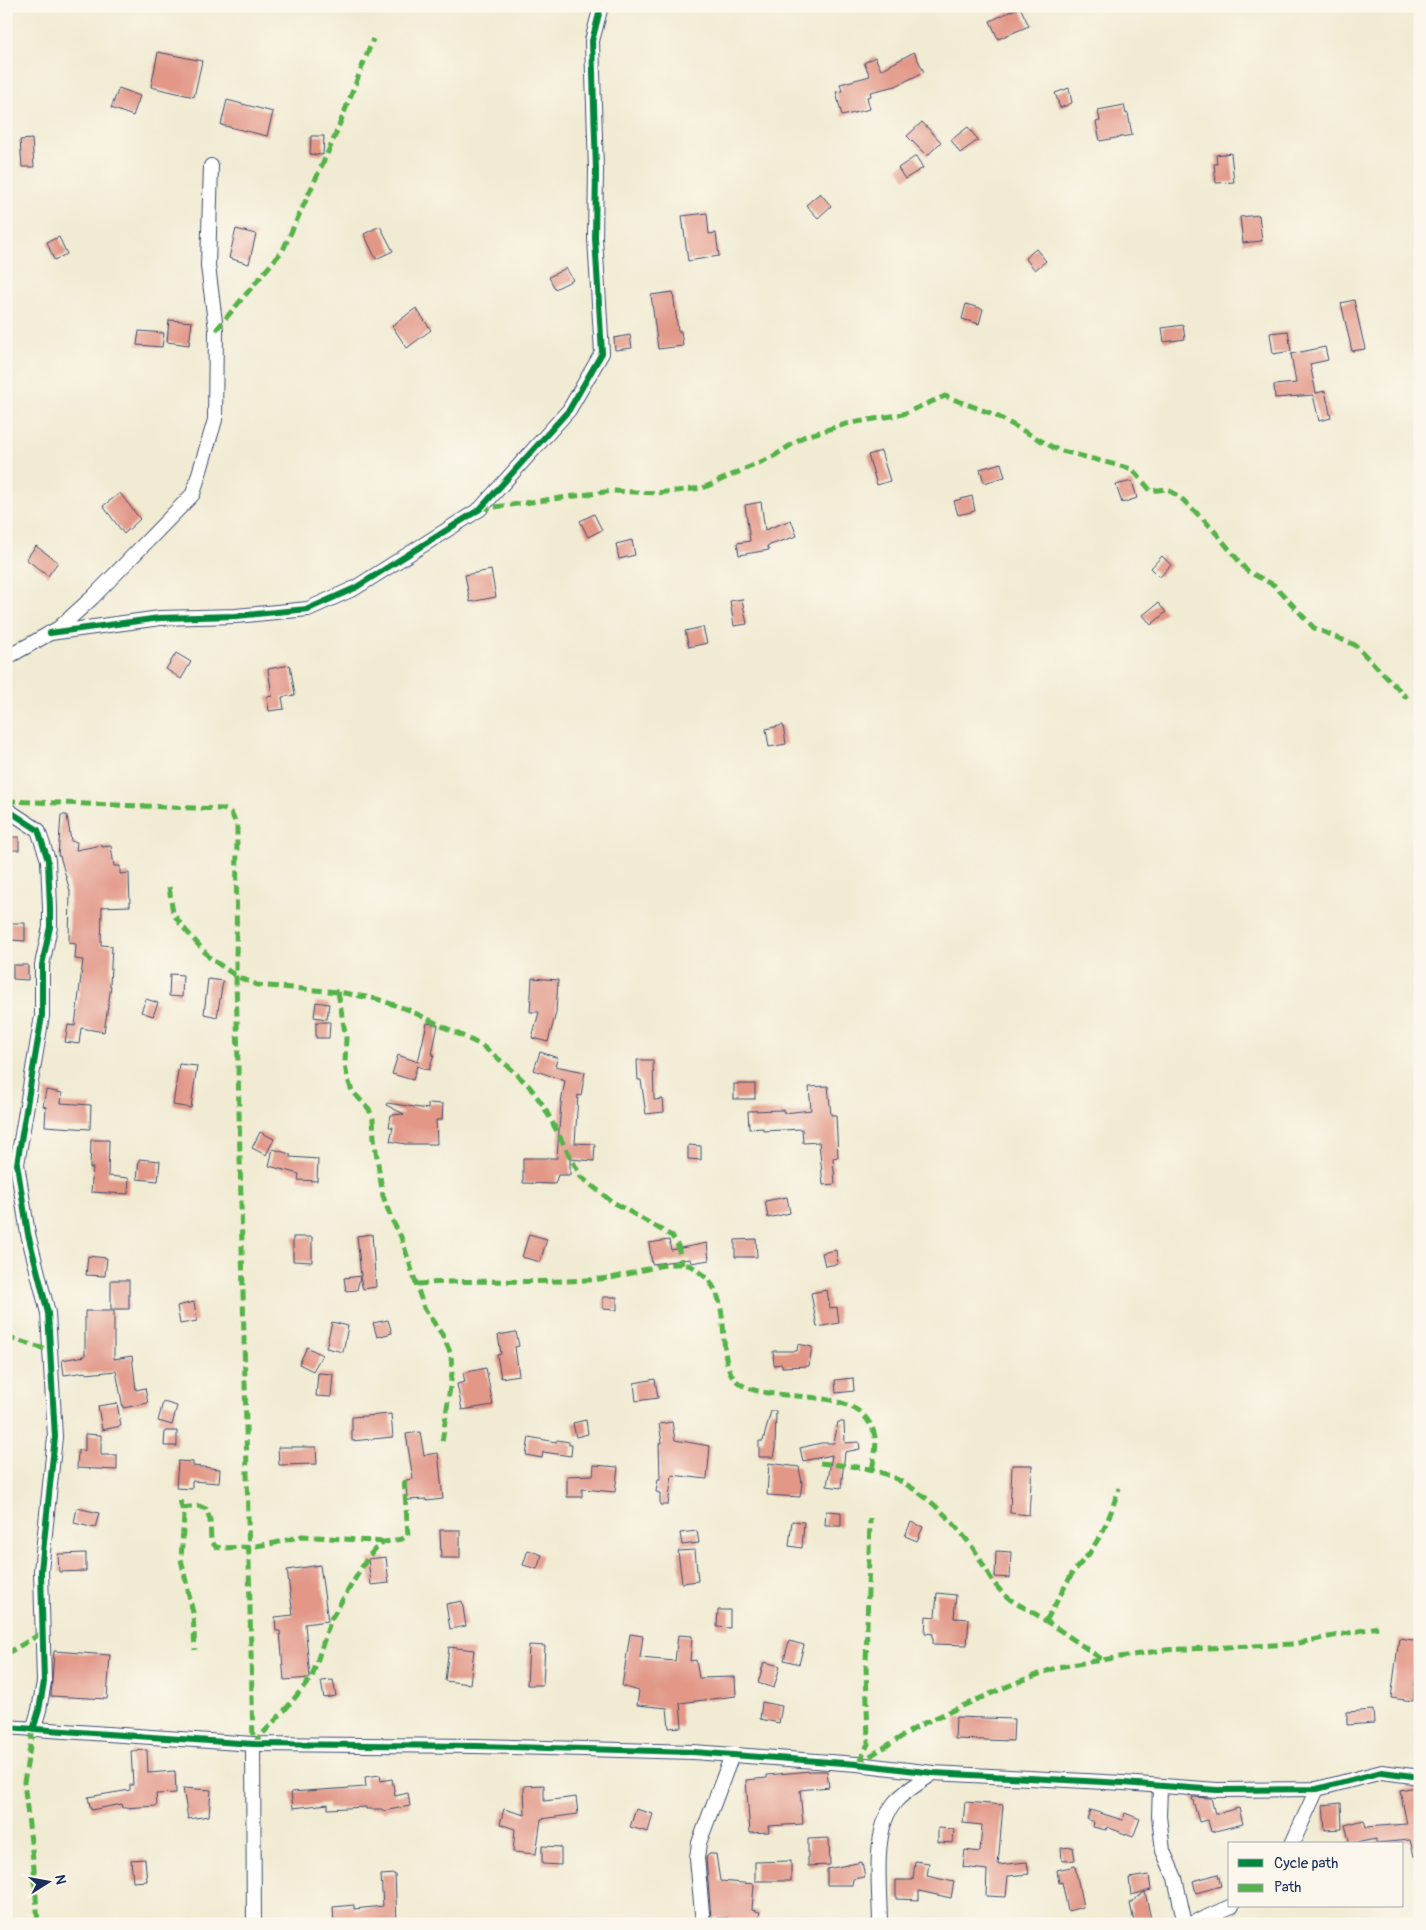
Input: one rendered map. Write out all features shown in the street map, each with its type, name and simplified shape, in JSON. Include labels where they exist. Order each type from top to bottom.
[{"type":"street","points":[[50,633],[160,618],[236,616],[308,609],[355,588],[480,509],[569,410],[602,353],[595,238],[596,170],[592,41],[601,6]]},
{"type":"street","points":[[6,658],[59,628],[93,597],[193,494],[215,420],[216,330],[208,266],[210,166]]},
{"type":"street","points":[[6,809],[38,830],[48,860],[50,907],[50,928],[42,965],[42,1016],[17,1164],[28,1234],[48,1313],[55,1428],[48,1519],[43,1541],[41,1571],[44,1682],[33,1730]]},
{"type":"street","points":[[6,1728],[253,1744],[476,1746],[693,1752],[857,1764],[933,1773],[1216,1790],[1317,1789],[1382,1772],[1420,1777]]},
{"type":"street","points":[[253,1744],[254,1924]]},
{"type":"street","points":[[703,1924],[697,1858],[699,1843],[732,1755]]},
{"type":"street","points":[[880,1924],[879,1845],[884,1819],[896,1800],[933,1773]]},
{"type":"street","points":[[1160,1787],[1159,1816],[1163,1851],[1175,1878],[1185,1924]]},
{"type":"street","points":[[1293,1842],[1317,1789]]},
{"type":"street","points":[[1190,1924],[1228,1908]]},
{"type":"building","points":[[1020,7],[1029,26],[998,39],[990,21]]},
{"type":"building","points":[[158,52],[202,61],[194,97],[151,87]]},
{"type":"building","points":[[914,52],[924,72],[896,86],[870,92],[871,96],[867,97],[870,109],[842,116],[836,92],[842,91],[840,84],[870,76],[864,63],[875,57],[881,70]]},
{"type":"building","points":[[119,88],[140,96],[133,116],[111,108]]},
{"type":"building","points":[[1069,88],[1072,103],[1060,108],[1055,93]]},
{"type":"building","points":[[227,100],[273,112],[267,136],[221,125]]},
{"type":"building","points":[[1124,105],[1126,114],[1128,113],[1132,135],[1100,141],[1096,122],[1100,121],[1098,110]]},
{"type":"building","points":[[922,122],[941,142],[927,156],[907,136]]},
{"type":"building","points":[[968,127],[978,140],[960,153],[951,140]]},
{"type":"building","points":[[311,136],[324,136],[323,155],[310,154]]},
{"type":"building","points":[[32,139],[34,167],[22,167],[20,140]]},
{"type":"building","points":[[1231,153],[1234,182],[1216,183],[1214,164],[1217,164],[1216,155]]},
{"type":"building","points":[[916,156],[923,168],[905,179],[898,168]]},
{"type":"building","points":[[820,193],[831,206],[818,218],[806,205]]},
{"type":"building","points":[[707,213],[709,234],[716,233],[719,256],[688,261],[682,216]]},
{"type":"building","points":[[1259,215],[1262,241],[1243,243],[1240,217]]},
{"type":"building","points":[[380,226],[393,251],[376,259],[364,234]]},
{"type":"building","points":[[236,229],[256,234],[249,264],[229,258]]},
{"type":"building","points":[[59,237],[67,254],[54,260],[47,242]]},
{"type":"building","points":[[1036,249],[1046,261],[1035,270],[1025,258]]},
{"type":"building","points":[[566,268],[573,280],[555,289],[549,277]]},
{"type":"building","points":[[673,292],[678,331],[681,331],[683,346],[658,349],[651,295]]},
{"type":"building","points":[[1354,300],[1365,349],[1352,351],[1341,303]]},
{"type":"building","points":[[966,304],[983,309],[979,324],[962,319]]},
{"type":"building","points":[[416,308],[431,330],[407,348],[392,326]]},
{"type":"building","points":[[169,320],[192,322],[189,345],[167,342]]},
{"type":"building","points":[[1183,325],[1185,339],[1164,342],[1162,328]]},
{"type":"building","points":[[139,331],[164,333],[162,347],[137,345]]},
{"type":"building","points":[[1288,331],[1291,351],[1273,354],[1270,333]]},
{"type":"building","points":[[630,335],[632,348],[615,350],[614,338]]},
{"type":"building","points":[[1325,347],[1328,360],[1310,364],[1316,393],[1325,391],[1331,418],[1319,421],[1313,395],[1275,398],[1274,385],[1296,383],[1291,354]]},
{"type":"building","points":[[881,451],[890,481],[877,485],[868,455]]},
{"type":"building","points":[[1001,463],[1005,477],[984,483],[980,469]]},
{"type":"building","points":[[1132,481],[1137,498],[1122,503],[1116,485]]},
{"type":"building","points":[[120,493],[140,519],[124,534],[103,506]]},
{"type":"building","points":[[972,496],[975,511],[958,515],[954,501]]},
{"type":"building","points":[[761,502],[765,530],[791,520],[797,536],[767,546],[769,550],[739,555],[737,543],[750,541],[745,505]]},
{"type":"building","points":[[594,514],[602,530],[588,537],[580,521]]},
{"type":"building","points":[[632,540],[635,555],[619,559],[616,544]]},
{"type":"building","points":[[36,546],[58,562],[48,576],[26,559]]},
{"type":"building","points":[[1162,556],[1171,565],[1160,577],[1151,568]]},
{"type":"building","points":[[491,570],[496,597],[470,602],[465,575]]},
{"type":"building","points":[[742,599],[747,624],[734,626],[730,601]]},
{"type":"building","points":[[1158,603],[1166,612],[1151,625],[1143,615]]},
{"type":"building","points":[[703,627],[707,643],[689,647],[685,631]]},
{"type":"building","points":[[176,653],[191,662],[181,679],[166,669]]},
{"type":"building","points":[[290,665],[295,695],[282,697],[284,709],[269,711],[267,697],[272,696],[268,669]]},
{"type":"building","points":[[783,725],[786,744],[769,747],[766,729]]},
{"type":"building","points":[[61,815],[67,815],[71,841],[77,842],[76,850],[102,845],[102,847],[111,846],[114,866],[120,866],[120,874],[129,873],[130,906],[102,907],[101,945],[112,946],[111,986],[104,1032],[81,1028],[79,1044],[65,1042],[68,1025],[75,1026],[83,960],[75,959],[76,944],[69,943],[70,891],[60,856],[58,856]]},
{"type":"building","points":[[6,837],[19,837],[19,850],[6,850]]},
{"type":"building","points":[[10,923],[25,923],[25,941],[10,940]]},
{"type":"building","points":[[13,965],[28,965],[28,980],[13,979]]},
{"type":"building","points":[[170,974],[183,975],[182,997],[169,996]]},
{"type":"building","points":[[532,978],[558,980],[556,1013],[548,1042],[532,1038],[539,1012],[530,1012]]},
{"type":"building","points":[[208,979],[223,981],[217,1017],[204,1014]]},
{"type":"building","points":[[146,999],[158,1003],[153,1016],[141,1012]]},
{"type":"building","points":[[316,1002],[329,1004],[327,1019],[314,1017]]},
{"type":"building","points":[[316,1022],[330,1022],[329,1038],[316,1038]]},
{"type":"building","points":[[427,1023],[438,1025],[432,1054],[434,1054],[429,1070],[417,1066],[413,1080],[392,1074],[398,1055],[418,1062]]},
{"type":"building","points":[[540,1052],[558,1058],[555,1066],[585,1072],[581,1096],[578,1095],[575,1143],[595,1144],[594,1161],[570,1159],[570,1175],[558,1175],[555,1184],[523,1183],[523,1158],[557,1158],[561,1103],[565,1081],[534,1070]]},
{"type":"building","points":[[637,1060],[653,1060],[654,1100],[663,1099],[664,1112],[646,1114],[641,1080],[638,1080]]},
{"type":"building","points":[[179,1064],[197,1066],[191,1108],[173,1105]]},
{"type":"building","points":[[734,1084],[755,1084],[755,1099],[734,1099]]},
{"type":"building","points":[[828,1086],[831,1115],[836,1115],[838,1157],[833,1158],[835,1184],[823,1185],[819,1142],[803,1143],[802,1129],[763,1131],[763,1128],[749,1129],[748,1111],[783,1110],[784,1113],[811,1110],[809,1087]]},
{"type":"building","points":[[46,1090],[62,1093],[61,1103],[91,1105],[90,1129],[45,1126],[46,1107],[43,1106]]},
{"type":"building","points":[[387,1103],[428,1109],[428,1103],[443,1104],[442,1120],[436,1120],[437,1144],[405,1144],[390,1141],[393,1127],[389,1127],[391,1115],[404,1114],[386,1105]]},
{"type":"building","points":[[260,1132],[274,1139],[266,1155],[252,1148]]},
{"type":"building","points":[[91,1140],[109,1140],[108,1176],[129,1178],[128,1194],[91,1192],[93,1168],[90,1168]]},
{"type":"building","points":[[688,1145],[701,1146],[701,1160],[688,1159]]},
{"type":"building","points":[[273,1149],[290,1154],[290,1157],[318,1159],[317,1181],[298,1180],[299,1174],[269,1166]]},
{"type":"building","points":[[139,1159],[160,1161],[158,1181],[137,1179]]},
{"type":"building","points":[[787,1197],[790,1213],[768,1218],[765,1201]]},
{"type":"building","points":[[372,1234],[376,1287],[363,1289],[360,1277],[357,1290],[346,1291],[344,1278],[361,1276],[357,1236]]},
{"type":"building","points":[[529,1234],[547,1239],[540,1262],[522,1257]]},
{"type":"building","points":[[293,1237],[312,1237],[312,1262],[293,1261]]},
{"type":"building","points":[[756,1239],[757,1257],[735,1257],[735,1240]]},
{"type":"building","points":[[669,1240],[671,1250],[707,1243],[709,1260],[691,1263],[690,1259],[652,1264],[649,1243]]},
{"type":"building","points":[[836,1250],[838,1264],[825,1266],[822,1253]]},
{"type":"building","points":[[88,1256],[107,1258],[105,1276],[86,1275]]},
{"type":"building","points":[[111,1280],[129,1280],[129,1309],[111,1309]]},
{"type":"building","points":[[827,1290],[830,1308],[837,1307],[839,1323],[817,1327],[811,1293]]},
{"type":"building","points":[[603,1297],[617,1297],[617,1310],[603,1309]]},
{"type":"building","points":[[194,1302],[197,1321],[180,1324],[177,1306]]},
{"type":"building","points":[[85,1311],[114,1311],[114,1359],[132,1356],[136,1390],[145,1388],[148,1403],[123,1408],[116,1371],[64,1375],[62,1360],[85,1356]]},
{"type":"building","points":[[388,1320],[392,1333],[377,1337],[373,1323]]},
{"type":"building","points":[[332,1322],[348,1326],[343,1352],[326,1348]]},
{"type":"building","points":[[516,1332],[519,1346],[515,1347],[519,1375],[501,1378],[497,1355],[501,1354],[498,1335]]},
{"type":"building","points":[[798,1344],[812,1347],[809,1366],[782,1367],[782,1364],[774,1365],[773,1351],[797,1351]]},
{"type":"building","points":[[307,1347],[322,1355],[313,1371],[299,1364]]},
{"type":"building","points":[[486,1368],[493,1405],[462,1410],[457,1384],[465,1382],[463,1373]]},
{"type":"building","points":[[318,1373],[333,1374],[331,1397],[316,1396]]},
{"type":"building","points":[[853,1378],[854,1391],[836,1393],[835,1380]]},
{"type":"building","points":[[655,1379],[658,1398],[636,1401],[634,1383]]},
{"type":"building","points":[[163,1402],[177,1406],[172,1425],[158,1421]]},
{"type":"building","points":[[117,1403],[121,1426],[102,1430],[98,1406]]},
{"type":"building","points":[[771,1411],[776,1411],[773,1457],[759,1457],[759,1441],[763,1441]]},
{"type":"building","points":[[391,1414],[393,1437],[352,1441],[352,1417]]},
{"type":"building","points":[[586,1420],[588,1434],[576,1437],[573,1423]]},
{"type":"building","points":[[672,1422],[675,1440],[710,1446],[707,1479],[672,1475],[668,1505],[660,1505],[660,1493],[656,1492],[658,1479],[660,1479],[659,1443],[662,1443],[659,1424]]},
{"type":"building","points":[[838,1422],[844,1422],[845,1443],[859,1442],[860,1449],[845,1452],[841,1488],[827,1486],[832,1455],[803,1461],[800,1448],[821,1443],[834,1443]]},
{"type":"building","points":[[165,1431],[177,1431],[177,1446],[164,1446]]},
{"type":"building","points":[[420,1432],[424,1455],[438,1453],[443,1499],[426,1501],[426,1499],[407,1500],[406,1480],[413,1479],[406,1434]]},
{"type":"building","points":[[85,1434],[101,1435],[101,1455],[117,1455],[117,1470],[77,1468],[78,1450],[85,1451]]},
{"type":"building","points":[[529,1437],[556,1442],[557,1440],[569,1442],[569,1445],[572,1445],[571,1456],[543,1452],[542,1458],[526,1455]]},
{"type":"building","points":[[278,1447],[316,1447],[317,1464],[279,1465]]},
{"type":"building","points":[[178,1461],[193,1462],[193,1466],[220,1469],[219,1483],[192,1481],[192,1489],[176,1488]]},
{"type":"building","points":[[769,1463],[799,1467],[802,1483],[800,1497],[767,1495]]},
{"type":"building","points":[[594,1465],[618,1467],[615,1492],[582,1489],[582,1497],[567,1497],[567,1476],[593,1475]]},
{"type":"building","points":[[1012,1465],[1032,1465],[1029,1515],[1010,1513]]},
{"type":"building","points":[[77,1508],[99,1513],[95,1528],[74,1523]]},
{"type":"building","points":[[826,1511],[841,1512],[841,1526],[825,1526]]},
{"type":"building","points":[[792,1521],[804,1522],[802,1548],[789,1546]]},
{"type":"building","points":[[911,1522],[923,1527],[917,1541],[905,1536]]},
{"type":"building","points":[[440,1530],[460,1530],[460,1558],[441,1558]]},
{"type":"building","points":[[697,1531],[699,1543],[682,1545],[680,1533]]},
{"type":"building","points":[[528,1550],[542,1555],[537,1569],[523,1565]]},
{"type":"building","points":[[695,1550],[698,1581],[682,1583],[678,1551]]},
{"type":"building","points":[[996,1551],[1011,1552],[1010,1578],[995,1577]]},
{"type":"building","points":[[86,1553],[86,1571],[59,1572],[58,1554]]},
{"type":"building","points":[[386,1557],[389,1583],[371,1585],[368,1559]]},
{"type":"building","points":[[320,1565],[328,1621],[305,1624],[310,1678],[284,1680],[280,1631],[276,1631],[275,1617],[293,1615],[287,1570]]},
{"type":"building","points":[[937,1593],[956,1595],[954,1618],[969,1619],[967,1645],[933,1644],[933,1634],[925,1633],[926,1616],[935,1617]]},
{"type":"building","points":[[462,1601],[466,1626],[450,1629],[446,1604]]},
{"type":"building","points":[[718,1610],[730,1610],[730,1628],[717,1627]]},
{"type":"building","points":[[630,1634],[643,1636],[640,1658],[675,1661],[678,1635],[692,1636],[690,1661],[696,1660],[699,1678],[735,1677],[736,1696],[680,1703],[682,1727],[669,1728],[667,1708],[637,1705],[639,1691],[622,1686]]},
{"type":"building","points":[[1399,1638],[1420,1641],[1413,1701],[1391,1698]]},
{"type":"building","points":[[789,1641],[804,1645],[799,1664],[784,1660]]},
{"type":"building","points":[[529,1645],[545,1646],[543,1685],[527,1685]]},
{"type":"building","points":[[449,1647],[474,1650],[470,1684],[445,1681]]},
{"type":"building","points":[[54,1651],[110,1655],[107,1699],[51,1696]]},
{"type":"building","points":[[764,1662],[780,1666],[774,1688],[758,1683]]},
{"type":"building","points":[[333,1680],[336,1696],[324,1698],[321,1681]]},
{"type":"building","points":[[762,1702],[782,1706],[779,1723],[760,1719]]},
{"type":"building","points":[[1373,1710],[1374,1723],[1347,1725],[1347,1712]]},
{"type":"building","points":[[956,1717],[1014,1719],[1013,1741],[955,1739]]},
{"type":"building","points":[[147,1750],[148,1773],[175,1771],[176,1793],[156,1794],[157,1806],[123,1808],[122,1804],[91,1810],[88,1797],[130,1790],[130,1785],[133,1785],[131,1751]]},
{"type":"building","points":[[827,1771],[829,1787],[800,1790],[803,1824],[768,1826],[769,1832],[750,1833],[746,1780],[767,1778],[767,1775]]},
{"type":"building","points":[[380,1775],[381,1781],[392,1779],[395,1796],[408,1793],[410,1806],[383,1811],[382,1809],[366,1809],[366,1807],[328,1809],[328,1804],[293,1808],[291,1792],[366,1787],[365,1777]]},
{"type":"building","points":[[544,1785],[544,1801],[576,1797],[578,1814],[541,1819],[536,1854],[513,1852],[515,1829],[500,1824],[504,1809],[525,1815],[524,1786]]},
{"type":"building","points":[[1416,1787],[1420,1803],[1420,1855],[1414,1856],[1410,1840],[1376,1842],[1376,1839],[1349,1842],[1345,1825],[1364,1820],[1366,1827],[1407,1824],[1400,1790]]},
{"type":"building","points":[[183,1788],[211,1790],[209,1816],[188,1819]]},
{"type":"building","points":[[1192,1797],[1211,1798],[1215,1814],[1239,1808],[1243,1824],[1211,1832],[1208,1820],[1199,1822]]},
{"type":"building","points":[[965,1802],[1003,1805],[998,1865],[1027,1862],[1029,1874],[1008,1876],[1006,1897],[986,1896],[987,1870],[963,1867],[965,1850],[980,1852],[982,1825],[963,1823]]},
{"type":"building","points":[[1341,1803],[1342,1829],[1325,1830],[1323,1805]]},
{"type":"building","points":[[636,1809],[653,1814],[648,1832],[630,1827]]},
{"type":"building","points":[[1090,1810],[1123,1820],[1125,1813],[1140,1819],[1133,1837],[1107,1827],[1106,1830],[1093,1827],[1094,1822],[1087,1819]]},
{"type":"building","points":[[938,1828],[954,1829],[953,1843],[938,1842]]},
{"type":"building","points":[[829,1838],[830,1865],[808,1866],[808,1839]]},
{"type":"building","points":[[542,1846],[561,1847],[561,1865],[542,1864]]},
{"type":"building","points":[[1073,1847],[1075,1860],[1062,1861],[1061,1848]]},
{"type":"building","points":[[709,1854],[716,1854],[720,1881],[754,1884],[752,1910],[760,1912],[757,1924],[728,1924],[728,1918],[711,1918],[706,1858]]},
{"type":"building","points":[[145,1859],[147,1881],[133,1882],[131,1860]]},
{"type":"building","points":[[791,1861],[791,1881],[755,1881],[755,1862]]},
{"type":"building","points":[[915,1861],[929,1863],[927,1876],[954,1882],[951,1898],[919,1891],[919,1900],[896,1899],[896,1880],[913,1880]]},
{"type":"building","points":[[862,1862],[865,1877],[853,1879],[852,1885],[827,1885],[827,1869]]},
{"type":"building","points":[[1075,1866],[1083,1907],[1068,1911],[1062,1882],[1059,1883],[1057,1870]]},
{"type":"building","points":[[395,1874],[397,1924],[334,1924],[333,1907],[354,1905],[354,1909],[383,1906],[381,1875]]},
{"type":"building","points":[[1218,1874],[1221,1886],[1196,1893],[1193,1881]]},
{"type":"building","points":[[1149,1875],[1151,1890],[1131,1895],[1129,1878]]},
{"type":"building","points":[[1145,1892],[1151,1919],[1134,1922],[1130,1903]]},
{"type":"marked path","points":[[216,330],[283,250],[333,141],[373,39]]},
{"type":"marked path","points":[[480,509],[612,491],[657,493],[703,488],[774,456],[803,437],[846,424],[903,414],[945,396],[993,414],[1058,450],[1132,469],[1151,491],[1166,489],[1179,496],[1211,527],[1247,571],[1274,585],[1314,628],[1355,645],[1407,698]]},
{"type":"marked path","points":[[6,801],[223,809],[231,813],[237,825],[236,976],[253,1744]]},
{"type":"marked path","points":[[169,887],[173,913],[182,926],[210,958],[236,976],[257,985],[338,992],[377,999],[409,1010],[481,1045],[529,1086],[543,1105],[581,1177],[611,1201],[672,1236],[678,1246],[682,1265]]},
{"type":"marked path","points":[[338,992],[346,1038],[345,1064],[347,1077],[352,1091],[369,1109],[373,1119],[383,1196],[391,1218],[401,1237],[424,1308],[443,1336],[451,1354],[452,1373],[442,1443]]},
{"type":"marked path","points":[[417,1284],[586,1280],[610,1278],[662,1265],[682,1264],[691,1266],[703,1275],[713,1287],[719,1301],[727,1364],[733,1376],[742,1385],[757,1391],[835,1401],[852,1407],[865,1417],[874,1433],[876,1447],[872,1470]]},
{"type":"marked path","points":[[6,1337],[51,1351]]},
{"type":"marked path","points":[[820,1463],[873,1470],[903,1482],[917,1491],[953,1523],[973,1548],[995,1584],[1005,1595],[1103,1660]]},
{"type":"marked path","points":[[253,1744],[312,1677],[331,1619],[368,1557],[377,1547],[385,1542],[402,1539],[408,1535],[404,1478]]},
{"type":"marked path","points":[[1046,1621],[1073,1572],[1089,1554],[1103,1531],[1119,1488]]},
{"type":"marked path","points":[[180,1500],[184,1516],[181,1559],[193,1613],[195,1650]]},
{"type":"marked path","points":[[182,1508],[199,1506],[206,1509],[210,1520],[211,1541],[216,1547],[221,1548],[249,1547],[302,1536],[385,1542]]},
{"type":"marked path","points":[[859,1762],[868,1744],[866,1664],[870,1518]]},
{"type":"marked path","points":[[857,1764],[924,1723],[1015,1683],[1058,1667],[1164,1650],[1294,1644],[1378,1627]]},
{"type":"marked path","points":[[6,1654],[42,1633]]},
{"type":"marked path","points":[[33,1730],[24,1782],[34,1868],[38,1924]]},
{"type":"cycle path","points":[[50,633],[160,618],[236,616],[308,609],[355,588],[480,509],[569,410],[602,353],[595,238],[596,170],[592,41],[601,6]]},
{"type":"cycle path","points":[[6,809],[38,830],[48,860],[50,907],[50,927],[42,965],[42,1016],[17,1164],[28,1234],[48,1313],[55,1437],[41,1571],[44,1682],[33,1730]]},
{"type":"cycle path","points":[[6,1727],[253,1744],[476,1746],[693,1752],[857,1764],[933,1773],[1217,1790],[1317,1789],[1382,1772],[1420,1777]]}]
